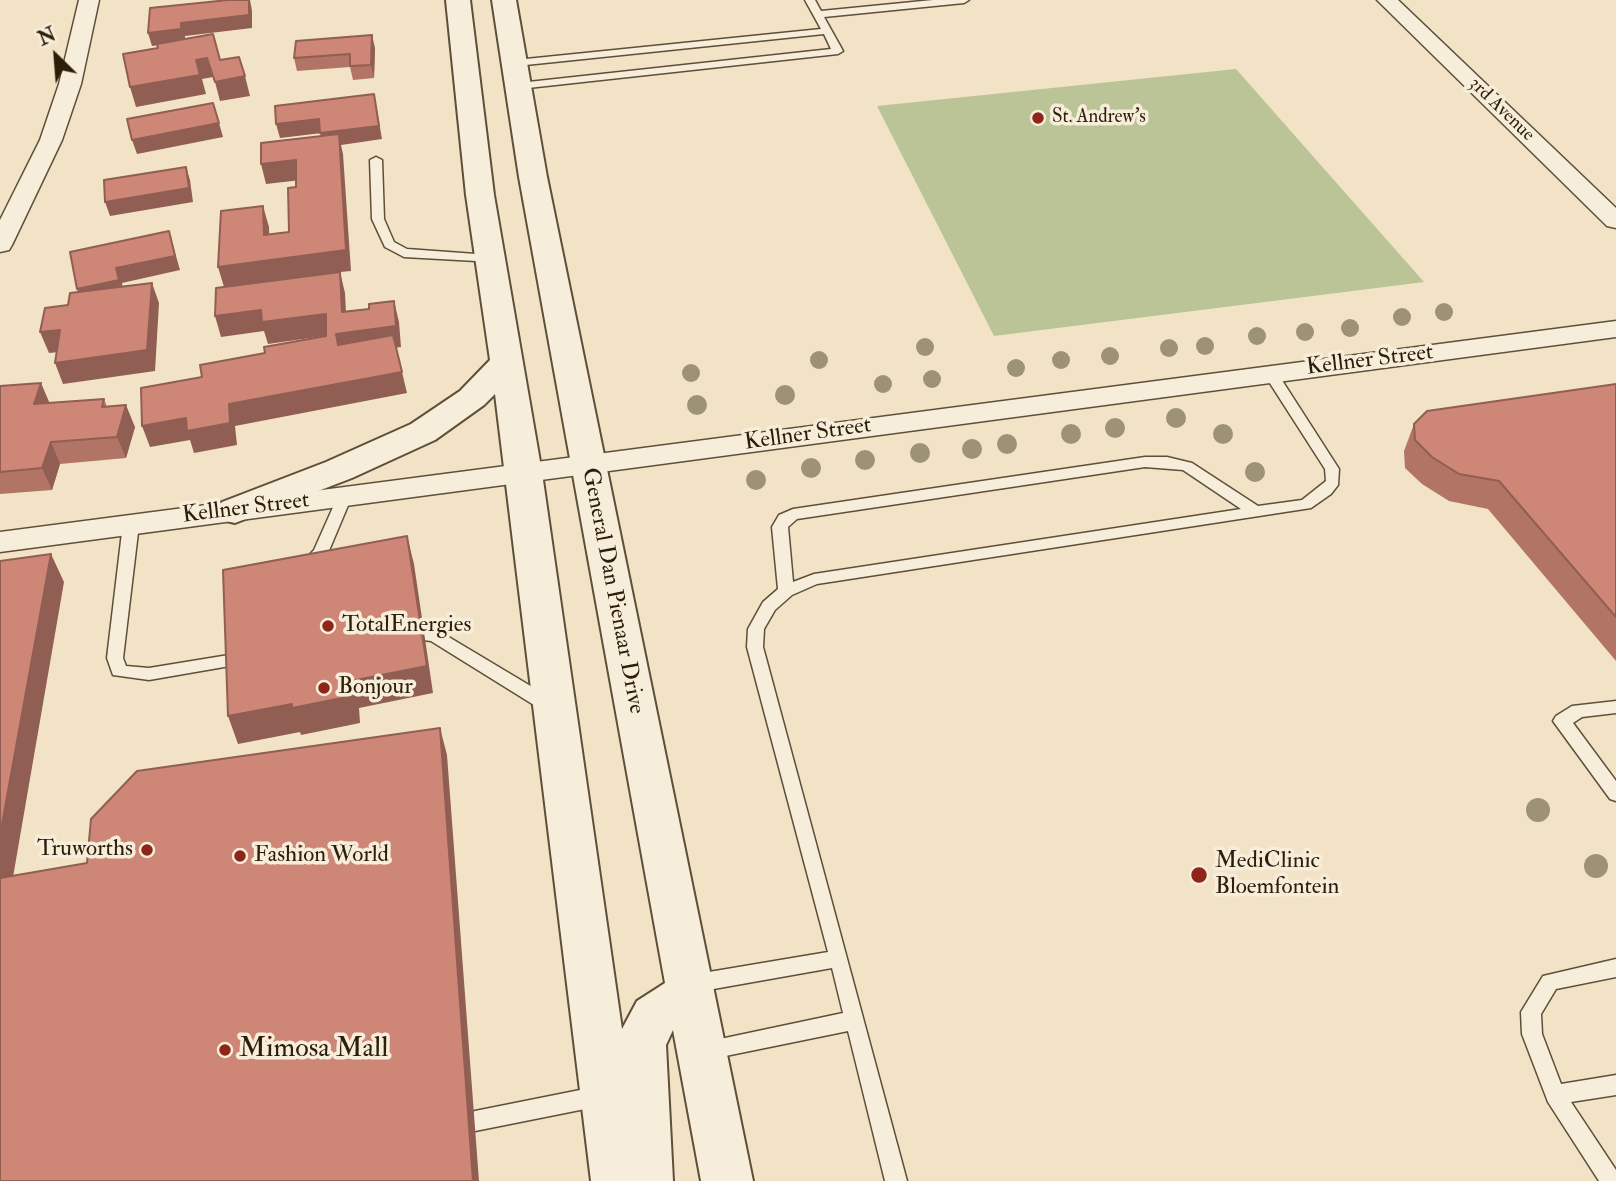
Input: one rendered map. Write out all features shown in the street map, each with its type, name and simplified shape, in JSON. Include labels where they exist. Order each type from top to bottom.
[{"type":"street","points":[[0,245],[51,141],[70,84],[89,0]]},
{"type":"street","points":[[458,0],[472,129],[524,473],[617,1181]]},
{"type":"street","name":"General Dan Pienaar Drive","points":[[504,0],[536,190],[727,1181]]},
{"type":"street","name":"3rd Avenue","points":[[1387,0],[1616,221]]},
{"type":"street","points":[[472,129],[484,90],[517,74]]},
{"type":"street","name":"Kellner Street","points":[[0,542],[1616,329]]},
{"type":"street","points":[[235,511],[339,470],[423,432],[472,398],[506,362]]},
{"type":"street","points":[[647,1181],[641,1045],[646,1028],[654,1016],[689,989]]},
{"type":"lane","points":[[517,74],[838,51],[820,13],[810,0]]},
{"type":"lane","points":[[820,13],[964,0]]},
{"type":"lane","points":[[517,74],[827,30]]},
{"type":"lane","points":[[376,160],[378,219],[389,244],[404,253],[490,259]]},
{"type":"lane","points":[[896,1181],[755,647],[756,629],[769,606],[786,591],[814,579],[1306,504],[1326,491],[1333,482],[1332,468],[1271,374]]},
{"type":"lane","points":[[786,591],[779,527],[784,519],[793,514],[1145,462],[1187,466],[1255,511]]},
{"type":"lane","points":[[293,574],[309,566],[320,552],[345,496]]},
{"type":"lane","points":[[131,524],[115,658],[120,671],[149,674],[226,654],[267,654]]},
{"type":"lane","points":[[392,635],[422,633],[436,636],[555,709]]},
{"type":"lane","points":[[1616,707],[1578,711],[1562,721],[1616,794]]},
{"type":"lane","points":[[689,989],[839,958]]},
{"type":"lane","points":[[1611,1181],[1555,1095],[1532,1034],[1531,1012],[1550,982],[1616,968]]},
{"type":"lane","points":[[701,1052],[855,1020]]},
{"type":"lane","points":[[1555,1095],[1616,1085]]},
{"type":"lane","points":[[475,1121],[606,1095]]},
{"type":"green space","points":[[1236,69],[1424,282],[994,336],[877,106]]},
{"type":"building","points":[[249,0],[249,15],[181,23],[181,29],[148,33],[150,8]]},
{"type":"building","points":[[213,34],[220,60],[239,57],[245,76],[215,82],[207,58],[196,60],[200,75],[130,87],[123,54],[158,48],[157,44]]},
{"type":"building","points":[[372,35],[371,65],[350,66],[350,54],[294,58],[296,41]]},
{"type":"building","points":[[374,94],[379,126],[320,133],[319,119],[276,124],[275,106]]},
{"type":"building","points":[[213,103],[219,123],[132,140],[127,119]]},
{"type":"building","points":[[339,134],[346,250],[218,267],[221,211],[263,206],[264,235],[289,232],[288,188],[296,187],[296,160],[261,164],[261,143]]},
{"type":"building","points":[[186,167],[189,188],[105,202],[104,180]]},
{"type":"building","points":[[169,231],[175,256],[116,268],[119,280],[77,289],[70,252]]},
{"type":"building","points":[[340,272],[342,312],[369,309],[369,304],[394,301],[396,326],[336,334],[338,345],[393,335],[402,372],[229,404],[230,423],[187,431],[186,418],[142,426],[141,388],[202,377],[200,365],[265,353],[264,347],[326,336],[326,314],[262,322],[261,310],[215,316],[216,288]]},
{"type":"building","points":[[152,283],[147,350],[55,363],[60,330],[40,332],[45,308],[68,305],[70,293]]},
{"type":"building","points":[[41,383],[34,404],[104,399],[102,407],[126,405],[117,437],[51,442],[42,468],[0,472],[0,386]]},
{"type":"building","points":[[1616,384],[1616,617],[1499,481],[1459,474],[1432,457],[1415,440],[1414,424],[1427,411]]},
{"type":"building","points":[[407,536],[427,666],[351,681],[352,696],[292,708],[292,704],[228,716],[223,570]]},
{"type":"building","points":[[51,554],[0,835],[0,561]]},
{"type":"building","name":"Mimosa Mall","points":[[440,728],[473,1181],[0,1181],[0,878],[87,863],[91,819],[137,771]]},
{"type":"place","name":"St. Andrew's","points":[[1038,118]]},
{"type":"place","name":"TotalEnergies","points":[[328,626]]},
{"type":"place","name":"Bonjour","points":[[324,688]]},
{"type":"place","name":"Truworths","points":[[147,850]]},
{"type":"place","name":"Fashion World","points":[[240,856]]},
{"type":"place","name":"MediClinic Bloemfontein","points":[[1199,875]]},
{"type":"place","name":"Mimosa Mall","points":[[225,1050]]}]
